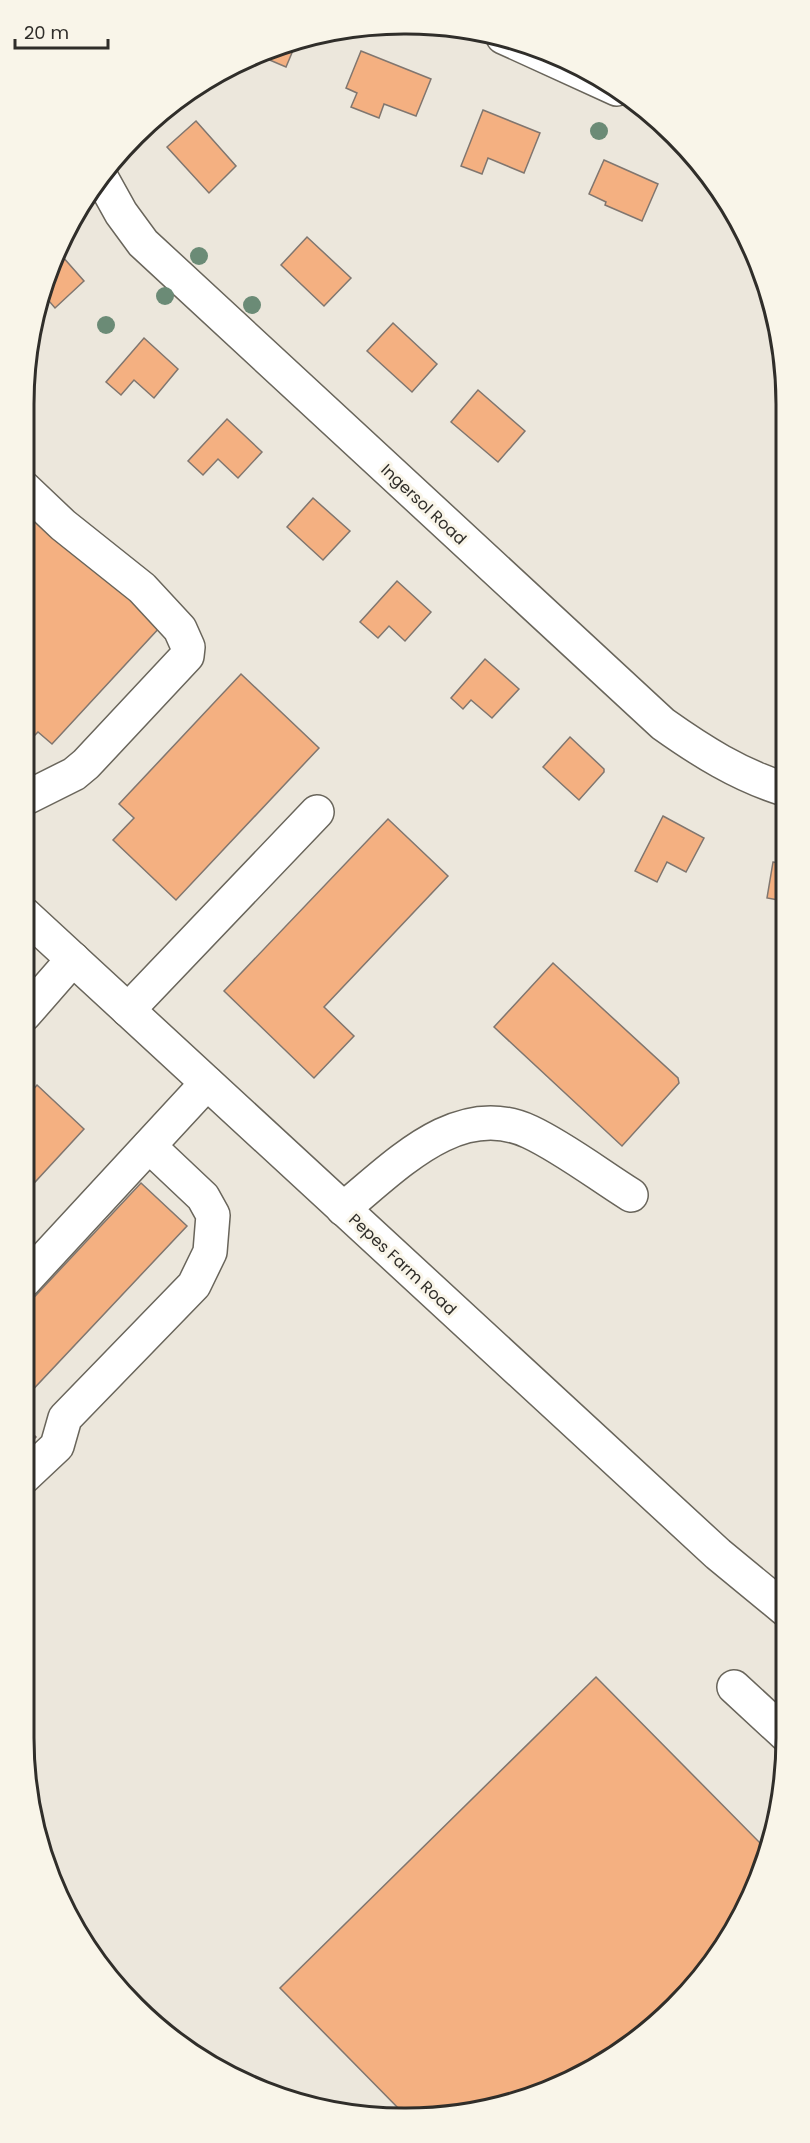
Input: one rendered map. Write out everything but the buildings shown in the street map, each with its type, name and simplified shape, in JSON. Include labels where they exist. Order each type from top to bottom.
[{"type":"street","name":"Ingersol Road","points":[[106,186],[121,213],[143,243],[663,724],[707,754],[758,781],[776,787]]},
{"type":"street","points":[[34,497],[63,525],[142,588],[180,629],[188,646],[187,656],[86,764],[74,774],[34,794]]},
{"type":"street","points":[[128,1010],[317,812]]},
{"type":"street","name":"Pepes Farm Road","points":[[34,923],[718,1554],[776,1602]]},
{"type":"street","points":[[34,1004],[73,959]]},
{"type":"street","points":[[34,1270],[207,1083]]},
{"type":"street","points":[[343,1209],[428,1141],[458,1127],[495,1123],[529,1131],[631,1195]]},
{"type":"street","points":[[34,1468],[57,1446],[65,1418],[194,1285],[210,1252],[213,1215],[203,1197],[149,1146]]},
{"type":"street","points":[[734,1687],[776,1726]]}]
